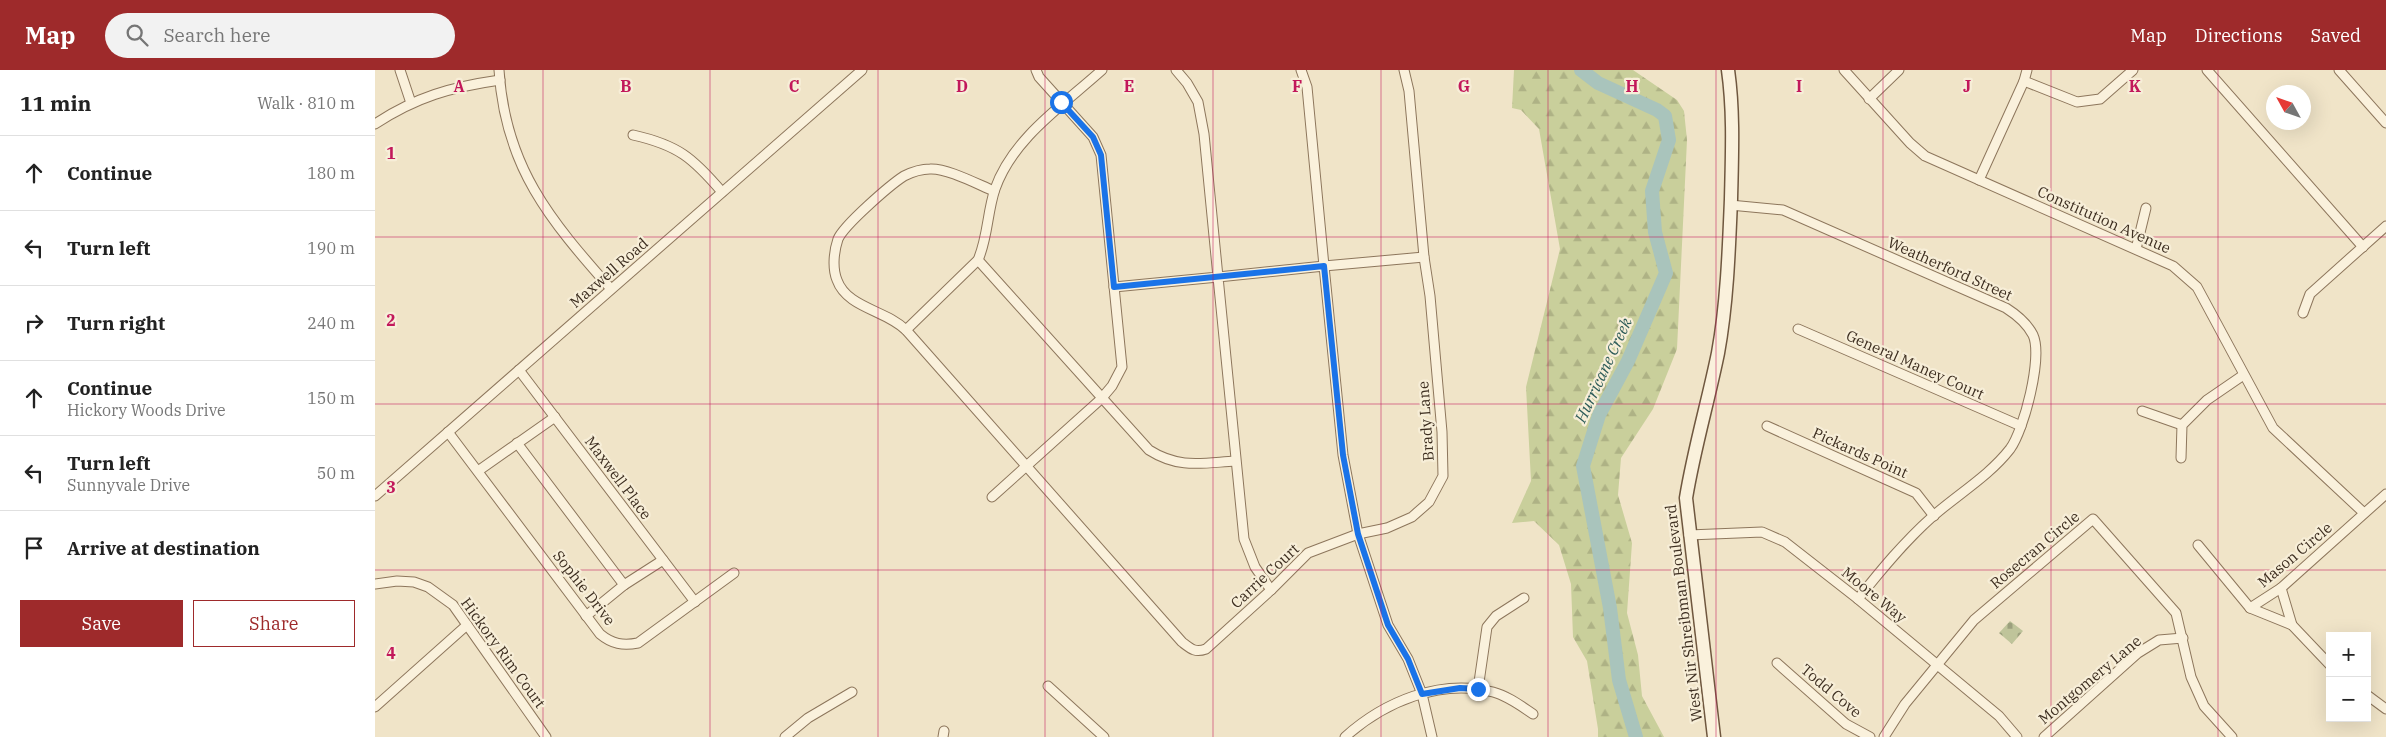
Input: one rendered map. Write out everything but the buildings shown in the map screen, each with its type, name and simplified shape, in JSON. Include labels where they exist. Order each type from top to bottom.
[{"type":"main road","name":"West Nir Shreibman Boulevard","points":[[1715,737],[1689,535],[1687,498],[1691,463],[1718,352],[1729,243],[1732,146],[1728,70]]},
{"type":"street","points":[[399,70],[411,103]]},
{"type":"street","points":[[499,70],[510,137],[526,177],[546,213],[611,289]]},
{"type":"street","name":"Maxwell Road","points":[[375,496],[862,70]]},
{"type":"street","points":[[992,497],[1101,399],[1112,386],[1122,367],[1101,155],[1093,137],[1039,77],[1036,70]]},
{"type":"street","points":[[906,330],[978,260],[984,247],[994,191],[1010,156],[1028,136],[1102,70]]},
{"type":"street","points":[[1176,70],[1187,83],[1198,102],[1204,134],[1244,539],[1255,567],[1271,590]]},
{"type":"street","points":[[1301,70],[1307,87],[1343,455],[1358,534],[1388,625],[1408,659],[1422,694],[1432,737]]},
{"type":"street","name":"Brady Lane","points":[[1358,534],[1387,528],[1412,517],[1429,502],[1443,476],[1442,432],[1430,296],[1424,257],[1409,90],[1404,70]]},
{"type":"street","name":"Constitution Avenue","points":[[1844,70],[1869,99],[1925,156],[2173,266],[2197,288],[2242,376],[2273,428],[2364,513]]},
{"type":"street","points":[[1869,99],[1899,70]]},
{"type":"street","points":[[1979,180],[2024,81],[2027,70]]},
{"type":"street","points":[[2024,81],[2077,102],[2100,99],[2133,70]]},
{"type":"street","points":[[2207,70],[2363,246]]},
{"type":"street","points":[[2339,70],[2386,123]]},
{"type":"street","points":[[375,124],[411,103],[448,89],[500,80]]},
{"type":"street","points":[[633,135],[659,141],[682,152],[701,167],[722,192]]},
{"type":"street","points":[[994,191],[937,169],[916,171],[903,177],[849,223],[839,238],[834,254],[835,270],[837,280],[845,293],[859,305],[889,316],[906,330],[1026,467]]},
{"type":"street","name":"Weatherford Street","points":[[1730,205],[1783,210],[2007,308],[2021,318],[2034,336],[2035,354],[2032,394],[2011,448],[1984,475],[1933,516],[1898,549],[1858,599]]},
{"type":"street","points":[[2136,249],[2146,208]]},
{"type":"street","points":[[2303,313],[2310,294],[2386,226]]},
{"type":"street","points":[[1114,287],[1424,257]]},
{"type":"street","points":[[978,260],[1101,399],[1149,450],[1170,462],[1196,464],[1235,460]]},
{"type":"street","name":"General Maney Court","points":[[1799,329],[2021,426]]},
{"type":"street","name":"Maxwell Place","points":[[519,370],[695,602]]},
{"type":"street","points":[[2181,458],[2182,425],[2207,400],[2242,376]]},
{"type":"street","points":[[2142,411],[2182,425]]},
{"type":"street","points":[[478,471],[555,417]]},
{"type":"street","name":"Pickards Point","points":[[1767,426],[1916,493],[1933,516]]},
{"type":"street","name":"Sophie Drive","points":[[447,432],[586,616],[600,634],[608,640],[627,645],[638,643],[651,636],[734,573]]},
{"type":"street","points":[[517,443],[624,585]]},
{"type":"street","name":"Carrie Court","points":[[1026,467],[1182,642],[1198,652],[1206,649],[1271,590],[1308,553],[1358,534]]},
{"type":"street","name":"Mason Circle","points":[[2250,608],[2281,588],[2386,494]]},
{"type":"street","name":"Rosecran Circle","points":[[1885,737],[1905,704],[1974,620],[2093,519],[2176,613],[2191,677],[2205,706],[2232,737]]},
{"type":"street","name":"Moore Way","points":[[1689,535],[1762,532],[1785,542],[1858,599],[1999,716],[2017,737]]},
{"type":"street","points":[[2198,545],[2250,608]]},
{"type":"street","points":[[586,616],[624,585],[663,560]]},
{"type":"street","name":"Hickory Rim Court","points":[[375,584],[397,581],[414,582],[428,587],[453,605],[545,737]]},
{"type":"street","points":[[2281,588],[2292,625]]},
{"type":"street","points":[[1478,689],[1487,627],[1496,616],[1524,598]]},
{"type":"street","name":"Mason Circle","points":[[2250,608],[2292,625],[2326,660]]},
{"type":"street","points":[[375,707],[467,626]]},
{"type":"street","name":"Montgomery Lane","points":[[2044,737],[2139,652],[2159,640],[2183,638]]},
{"type":"street","name":"Todd Cove","points":[[1777,663],[1846,724],[1870,737]]},
{"type":"street","points":[[1048,686],[1105,737]]},
{"type":"street","points":[[1345,737],[1380,710],[1396,702],[1422,694],[1460,688],[1478,689],[1509,698],[1533,714]]},
{"type":"street","points":[[785,737],[808,718],[852,692]]},
{"type":"street","points":[[2371,698],[2386,710]]},
{"type":"green space","points":[[1514,70],[1633,70],[1677,100],[1684,111],[1687,140],[1677,349],[1653,409],[1621,458],[1618,495],[1632,543],[1627,613],[1638,655],[1642,696],[1664,737],[1598,737],[1587,661],[1573,637],[1571,584],[1559,545],[1534,521],[1512,523],[1531,481],[1526,387],[1560,249],[1539,129],[1521,110],[1512,108]]},
{"type":"green space","points":[[2010,621],[2023,631],[2012,644],[1999,633]]},
{"type":"waterway","name":"Hurricane Creek","points":[[1581,70],[1598,83],[1657,110],[1665,116],[1669,140],[1652,191],[1655,232],[1666,273],[1628,361],[1599,415],[1583,466],[1610,608],[1619,680],[1636,737]]},
{"type":"route","points":[[1061,102],[1093,137],[1101,155],[1114,287],[1324,266],[1343,455],[1358,534],[1388,625],[1408,659],[1422,694],[1460,688],[1478,689]]}]
